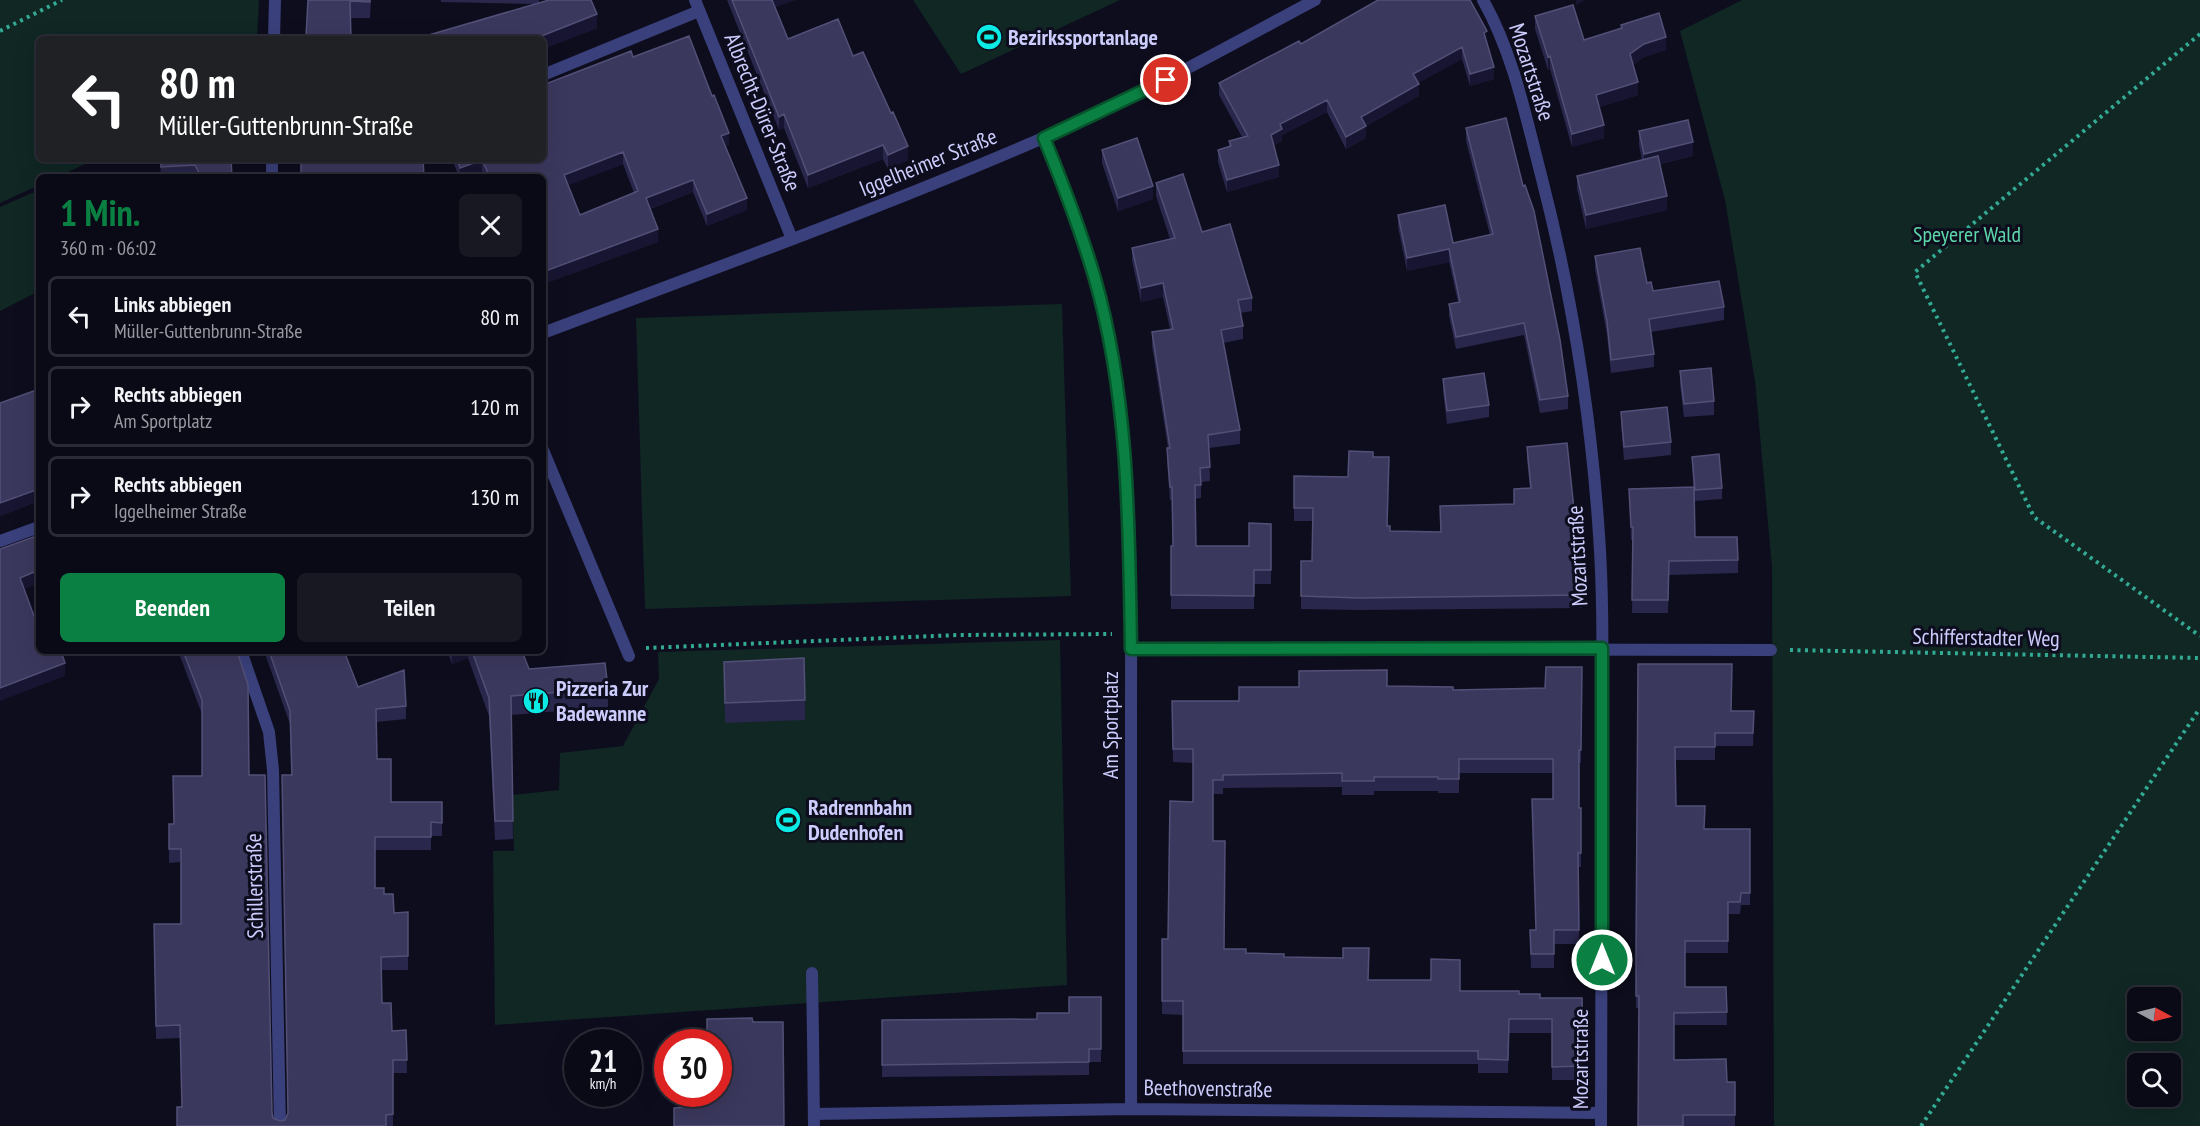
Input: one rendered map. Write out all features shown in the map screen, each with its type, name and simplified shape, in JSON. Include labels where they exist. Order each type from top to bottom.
[{"type":"street","points":[[274,36],[275,0]]},
{"type":"street","name":"Iggelheimer Straße","points":[[546,332],[792,239],[1044,138],[1166,80],[1315,0]]},
{"type":"street","name":"Mozartstraße","points":[[1483,0],[1507,53],[1521,97],[1568,291],[1583,385],[1594,479],[1600,538],[1602,648],[1601,1120]]},
{"type":"street","points":[[546,74],[697,6]]},
{"type":"street","name":"Albrecht-Dürer-Straße","points":[[697,6],[792,239]]},
{"type":"street","name":"Am Sportplatz","points":[[1044,138],[1074,213],[1096,280],[1110,345],[1120,411],[1127,484],[1131,633],[1131,1108]]},
{"type":"street","points":[[546,457],[629,656]]},
{"type":"street","points":[[0,541],[36,528]]},
{"type":"street","points":[[1131,649],[1771,650]]},
{"type":"street","name":"Schillerstraße","points":[[242,654],[269,732],[273,770],[280,1126]]},
{"type":"street","points":[[812,973],[814,1120]]},
{"type":"street","name":"Beethovenstraße","points":[[814,1120],[1131,1108],[1601,1120]]},
{"type":"path","points":[[0,31],[62,0]]},
{"type":"path","points":[[2200,34],[1915,272],[2034,517],[2200,636]]},
{"type":"path","points":[[629,656],[644,648],[959,635],[1131,633]]},
{"type":"path","name":"Schifferstadter Weg","points":[[1771,650],[2200,658]]},
{"type":"path","points":[[1921,1126],[2200,708]]},
{"type":"green space","points":[[0,0],[259,0],[257,36],[36,36],[36,162],[90,162],[64,174],[36,174],[36,186],[0,203]]},
{"type":"green space","name":"Bezirkssportanlage","points":[[913,0],[1120,0],[961,74]]},
{"type":"green space","name":"Speyerer Wald","points":[[1742,0],[2200,0],[2200,1126],[1774,1126],[1772,567],[1755,381],[1725,200],[1680,31]]},
{"type":"green space","points":[[36,191],[36,293],[0,311],[0,207]]},
{"type":"green space","points":[[1062,304],[1071,596],[645,609],[636,318]]},
{"type":"green space","name":"Radrennbahn Dudenhofen","points":[[1060,640],[1067,985],[495,1025],[493,851],[514,851],[512,795],[559,790],[560,753],[623,746],[659,679],[658,652]]},
{"type":"building","points":[[308,0],[370,0],[370,2],[350,1],[351,36],[306,36]]},
{"type":"building","points":[[549,0],[591,0],[597,14],[542,36],[425,36]]},
{"type":"building","points":[[732,0],[772,0],[788,39],[838,19],[853,56],[863,52],[908,146],[888,155],[883,145],[808,175],[784,114],[779,117]]},
{"type":"building","points":[[1378,0],[1470,0],[1487,31],[1484,33],[1494,67],[1470,74],[1462,47],[1413,74],[1419,84],[1361,117],[1366,126],[1346,137],[1327,100],[1280,124],[1282,129],[1271,135],[1279,165],[1227,180],[1218,150],[1231,146],[1229,141],[1248,136],[1219,83],[1299,41],[1301,44]]},
{"type":"building","points":[[1573,5],[1584,40],[1659,13],[1666,37],[1644,44],[1630,54],[1638,82],[1596,95],[1604,125],[1572,134],[1550,56],[1548,57],[1535,16]]},
{"type":"building","points":[[689,36],[729,133],[721,136],[747,198],[707,214],[693,180],[646,198],[658,229],[546,271],[546,174],[489,174],[483,162],[546,162],[546,84],[631,51],[633,57]],"holes":[[[623,152],[638,191],[580,215],[564,175]]]},
{"type":"building","points":[[1506,118],[1523,186],[1525,185],[1534,211],[1560,340],[1568,396],[1540,400],[1524,323],[1456,337],[1449,304],[1460,302],[1449,249],[1407,258],[1398,215],[1445,205],[1453,243],[1493,234],[1466,128]]},
{"type":"building","points":[[1688,120],[1693,142],[1644,154],[1639,131]]},
{"type":"building","points":[[1137,138],[1153,186],[1118,198],[1102,150]]},
{"type":"building","points":[[1658,156],[1667,196],[1586,215],[1577,176]]},
{"type":"building","points":[[161,162],[231,162],[232,174],[200,174],[195,165],[161,167]]},
{"type":"building","points":[[301,162],[423,162],[424,174],[301,174]]},
{"type":"building","points":[[458,162],[476,162],[460,168]]},
{"type":"building","points":[[1183,174],[1202,232],[1230,224],[1252,298],[1238,300],[1243,326],[1221,330],[1240,430],[1208,435],[1210,467],[1200,468],[1201,485],[1195,485],[1196,546],[1249,546],[1249,523],[1271,524],[1271,570],[1254,570],[1254,596],[1171,595],[1172,487],[1170,487],[1167,448],[1170,448],[1152,332],[1173,329],[1163,283],[1141,288],[1132,248],[1175,238],[1156,183]]},
{"type":"building","points":[[1640,248],[1647,283],[1651,282],[1653,291],[1719,281],[1724,307],[1649,319],[1654,354],[1611,360],[1607,322],[1595,256]]},
{"type":"building","points":[[1711,368],[1714,401],[1684,404],[1680,371]]},
{"type":"building","points":[[1484,373],[1489,405],[1447,411],[1443,379]]},
{"type":"building","points":[[36,390],[36,490],[0,503],[0,403]]},
{"type":"building","points":[[1667,407],[1671,442],[1624,447],[1621,412]]},
{"type":"building","points":[[1567,443],[1574,509],[1581,509],[1582,595],[1359,598],[1301,596],[1301,561],[1312,561],[1313,508],[1294,508],[1294,476],[1348,477],[1349,451],[1373,452],[1373,457],[1389,457],[1387,526],[1390,526],[1390,531],[1441,532],[1440,506],[1514,504],[1514,489],[1531,488],[1527,447]]},
{"type":"building","points":[[1719,454],[1722,488],[1695,490],[1692,457]]},
{"type":"building","points":[[1694,487],[1695,537],[1737,537],[1738,560],[1669,561],[1668,600],[1632,600],[1633,527],[1631,527],[1629,489]]},
{"type":"building","points":[[36,536],[36,571],[20,578],[34,616],[36,615],[36,654],[62,654],[65,663],[0,688],[0,549]]},
{"type":"building","points":[[184,654],[238,654],[248,685],[249,775],[265,775],[272,1113],[273,1118],[280,1121],[285,1120],[288,1113],[282,775],[292,775],[290,711],[270,654],[345,654],[358,687],[404,670],[406,706],[376,709],[377,759],[391,759],[391,802],[442,802],[442,823],[431,822],[431,837],[375,837],[375,888],[384,888],[384,894],[393,894],[394,913],[408,912],[408,956],[381,957],[382,1003],[391,1003],[392,1031],[406,1030],[407,1060],[393,1060],[393,1114],[386,1115],[386,1126],[177,1126],[177,1107],[182,1107],[180,1025],[156,1026],[154,924],[181,924],[181,849],[169,849],[169,824],[174,824],[173,776],[202,776],[202,700]]},
{"type":"building","points":[[473,654],[523,654],[529,669],[605,663],[608,688],[511,696],[513,821],[495,821],[489,698]]},
{"type":"building","points":[[804,658],[805,700],[725,703],[724,662]]},
{"type":"building","points":[[1638,664],[1732,664],[1731,711],[1754,711],[1753,733],[1715,733],[1715,747],[1675,747],[1676,806],[1705,806],[1704,829],[1750,829],[1750,893],[1741,893],[1740,902],[1728,902],[1728,941],[1685,941],[1685,987],[1726,987],[1727,1012],[1674,1013],[1674,1060],[1726,1059],[1727,1082],[1735,1082],[1735,1115],[1683,1115],[1683,1126],[1638,1126],[1639,996],[1636,996],[1636,954]]},
{"type":"building","points":[[1546,667],[1582,667],[1581,750],[1579,750],[1581,853],[1578,853],[1579,930],[1554,930],[1554,954],[1531,954],[1530,930],[1536,930],[1532,799],[1553,799],[1553,759],[1459,759],[1459,779],[1374,777],[1374,781],[1342,781],[1342,773],[1223,775],[1223,780],[1213,780],[1213,841],[1225,841],[1224,949],[1246,949],[1246,953],[1284,954],[1284,957],[1343,958],[1343,948],[1369,948],[1368,980],[1431,980],[1431,959],[1460,960],[1460,991],[1519,991],[1519,994],[1540,994],[1540,998],[1582,998],[1584,1066],[1552,1067],[1552,1019],[1509,1019],[1508,1060],[1478,1059],[1478,1051],[1183,1051],[1183,1001],[1162,1001],[1162,939],[1168,939],[1170,801],[1193,802],[1193,749],[1173,749],[1172,701],[1239,701],[1239,687],[1299,687],[1299,671],[1387,670],[1387,686],[1453,687],[1453,690],[1545,688]]},
{"type":"building","points":[[1069,997],[1101,997],[1101,1049],[1089,1049],[1089,1062],[882,1065],[882,1020],[1037,1019],[1037,1013],[1069,1013]]},
{"type":"building","points":[[752,1018],[753,1022],[783,1022],[784,1126],[674,1126],[674,1108],[732,1107],[732,1029],[707,1029],[707,1019]]},
{"type":"place","name":"Bezirkssportanlage","points":[[989,37]]},
{"type":"place","name":"Pizzeria Zur Badewanne","points":[[536,701]]},
{"type":"place","name":"Radrennbahn Dudenhofen","points":[[788,820]]},
{"type":"route","points":[[1166,80],[1044,138],[1074,213],[1096,280],[1110,345],[1120,411],[1127,484],[1131,649],[1602,648],[1602,960]]}]
